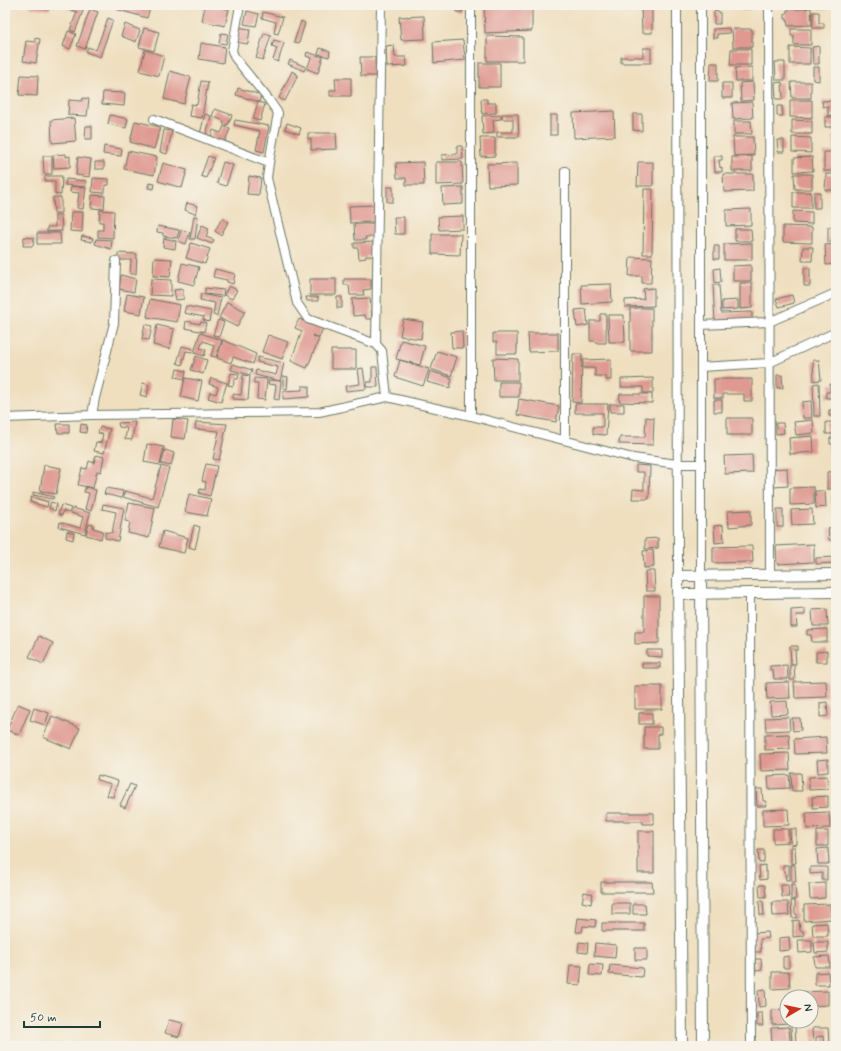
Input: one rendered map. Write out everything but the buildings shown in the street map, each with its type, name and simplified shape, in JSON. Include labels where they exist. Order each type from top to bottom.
[{"type":"street","points":[[240,5],[232,51],[235,58],[278,113],[267,178],[297,303],[308,319],[376,344],[382,351],[387,397]]},
{"type":"street","points":[[376,344],[380,5]]},
{"type":"street","points":[[471,5],[471,416]]},
{"type":"street","points":[[677,5],[677,464],[682,1046]]},
{"type":"street","points":[[701,5],[703,1046]]},
{"type":"street","points":[[769,5],[770,574]]},
{"type":"street","points":[[154,119],[269,163]]},
{"type":"street","points":[[565,171],[565,440]]},
{"type":"street","points":[[92,415],[114,323],[116,261]]},
{"type":"street","points":[[701,325],[769,322],[836,293]]},
{"type":"street","points":[[701,368],[769,363],[836,332]]},
{"type":"street","points":[[5,418],[92,415],[319,412],[387,397],[471,416],[633,458],[677,464],[701,464]]},
{"type":"street","points":[[678,576],[836,574]]},
{"type":"street","points":[[678,594],[836,592]]},
{"type":"street","points":[[750,593],[751,1046]]}]
